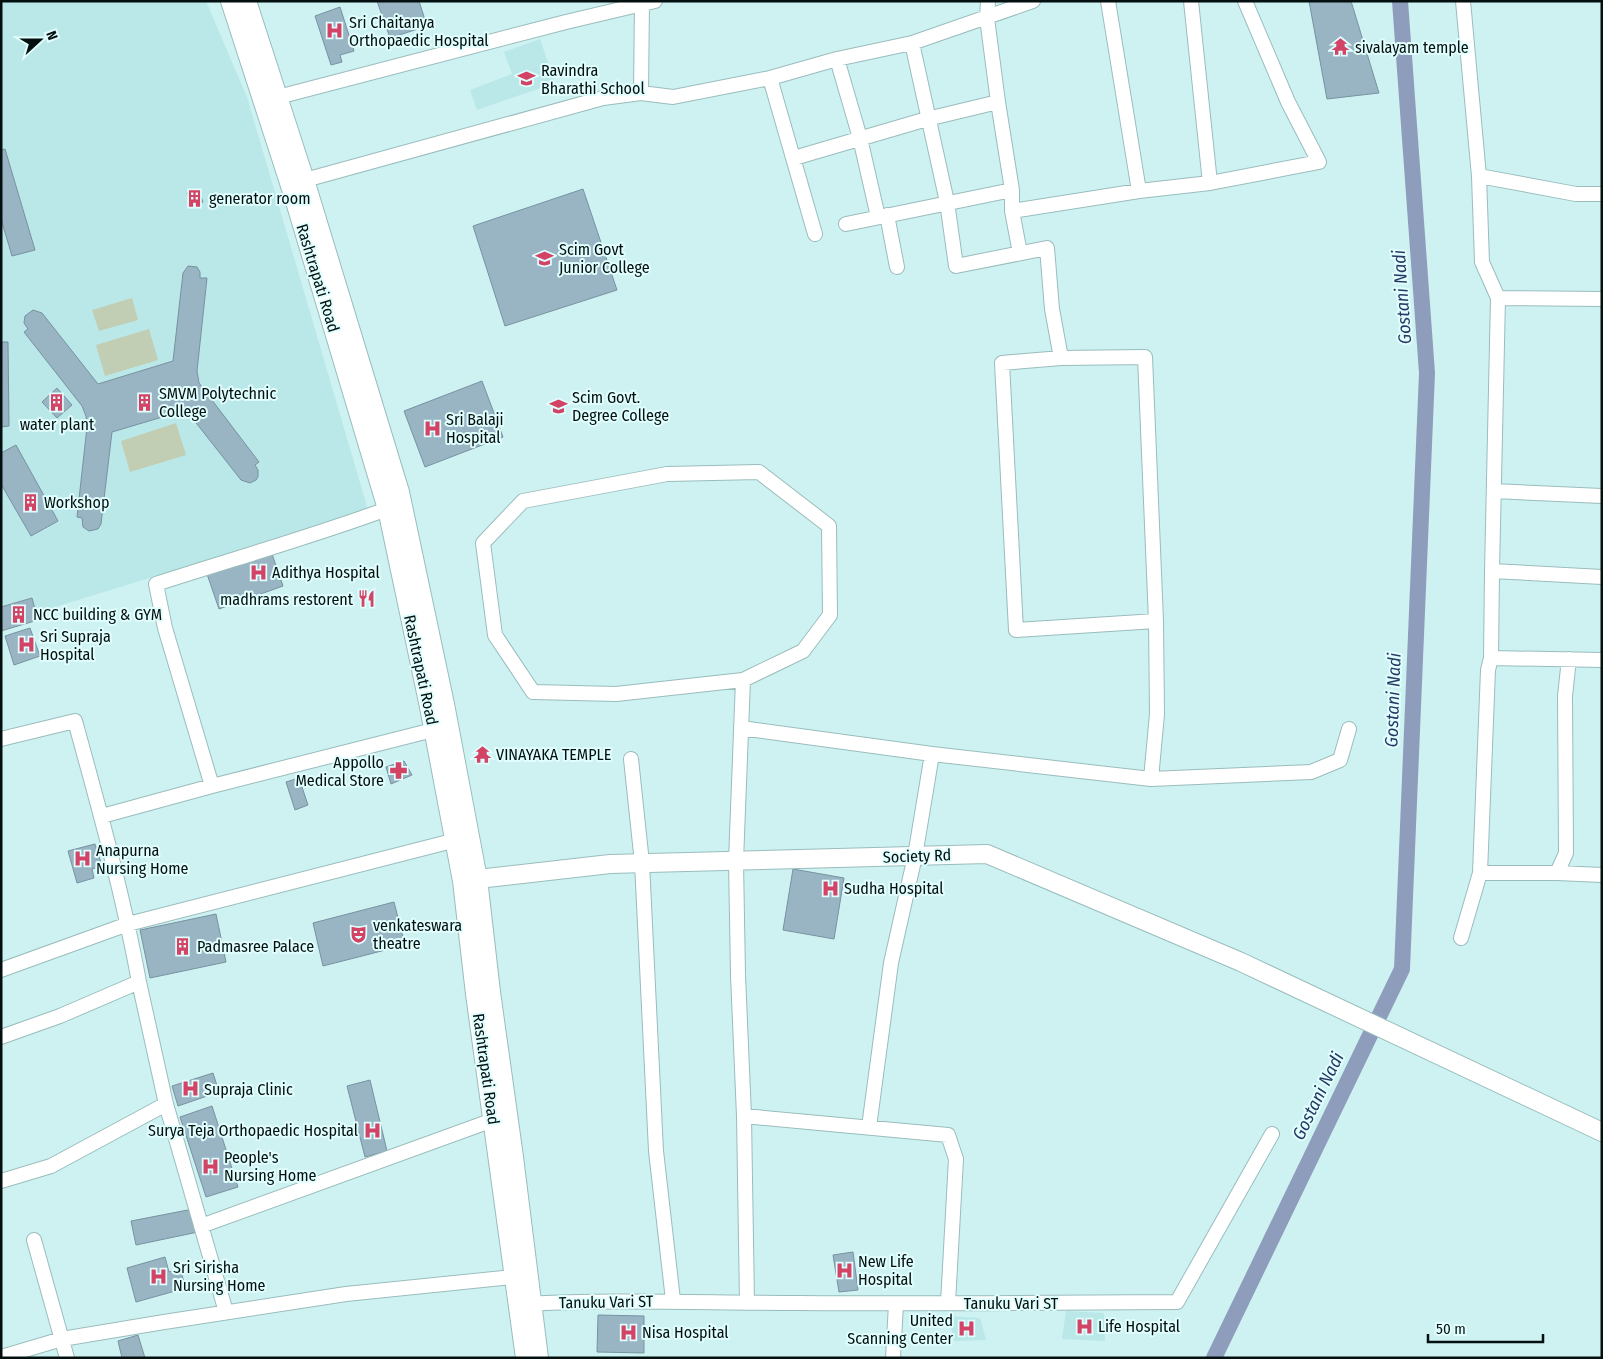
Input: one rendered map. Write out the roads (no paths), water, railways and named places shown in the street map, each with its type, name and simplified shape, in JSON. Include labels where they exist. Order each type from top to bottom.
[{"type":"street","name":"Rashtrapati Road","points":[[230,1],[293,195],[387,509],[433,730],[462,838],[478,879],[491,992],[514,1157],[524,1304],[525,1358]]},
{"type":"street","name":"Rashtrapati Road","points":[[247,1],[305,180],[400,492],[445,704],[462,838],[462,881],[475,994],[493,1120],[521,1276]]},
{"type":"street","points":[[988,1],[987,18],[1012,190],[1012,211],[1020,253]]},
{"type":"street","points":[[305,180],[603,98],[641,93],[673,97],[770,78],[837,59],[912,43],[1033,1]]},
{"type":"street","points":[[1108,1],[1139,192]]},
{"type":"street","points":[[1191,1],[1210,183]]},
{"type":"street","points":[[1012,211],[1210,183],[1319,162],[1288,102],[1245,1]]},
{"type":"street","points":[[1461,938],[1480,873],[1488,670],[1492,658],[1498,298],[1482,262],[1478,176],[1463,1]]},
{"type":"street","points":[[278,97],[647,2],[641,93]]},
{"type":"street","points":[[912,43],[927,119],[947,202],[956,266],[1047,248],[1052,309],[1061,358]]},
{"type":"street","points":[[837,59],[897,267]]},
{"type":"street","points":[[770,78],[816,234]]},
{"type":"street","points":[[794,158],[927,119],[998,102]]},
{"type":"street","points":[[1478,176],[1576,194],[1602,194]]},
{"type":"street","points":[[846,224],[1012,190]]},
{"type":"street","points":[[1498,298],[1602,299]]},
{"type":"street","points":[[1151,779],[1157,714],[1156,621],[1145,357],[1061,358],[1002,363],[1016,630],[1156,621]]},
{"type":"street","points":[[759,472],[829,526],[830,615],[804,651],[743,680],[616,694],[533,692],[494,635],[483,543],[523,501],[667,474],[759,472]]},
{"type":"street","points":[[1494,491],[1602,496]]},
{"type":"street","points":[[212,786],[165,628],[156,584],[232,559],[323,533],[387,509]]},
{"type":"street","points":[[1492,571],[1602,577]]},
{"type":"street","points":[[1492,658],[1602,660]]},
{"type":"street","points":[[1557,873],[1566,853],[1565,696],[1569,659]]},
{"type":"street","points":[[743,680],[736,861],[738,975],[744,1116],[747,1303]]},
{"type":"street","points":[[1,739],[75,721],[102,816],[128,924],[166,1104],[226,1312]]},
{"type":"street","points":[[741,728],[932,754],[1151,779],[1310,772],[1340,760],[1349,729]]},
{"type":"street","points":[[102,816],[433,730]]},
{"type":"street","points":[[869,1127],[891,963],[914,856],[932,754]]},
{"type":"street","points":[[631,759],[642,863],[656,1151],[673,1300]]},
{"type":"street","points":[[1,970],[128,924],[462,838]]},
{"type":"street","name":"Society Rd","points":[[478,879],[610,864],[987,854],[1241,962],[1602,1132]]},
{"type":"street","points":[[1480,873],[1602,875]]},
{"type":"street","points":[[1,1038],[60,1016],[139,982]]},
{"type":"street","points":[[1,1181],[51,1166],[166,1104]]},
{"type":"street","points":[[744,1116],[948,1135],[956,1159],[948,1303]]},
{"type":"street","points":[[201,1226],[493,1120]]},
{"type":"street","name":"Tanuku Vari ST","points":[[524,1304],[673,1300],[747,1303],[896,1304],[1177,1302],[1272,1134]]},
{"type":"street","points":[[34,1240],[67,1358]]},
{"type":"street","points":[[1,1357],[62,1340],[226,1312],[346,1294],[521,1276]]},
{"type":"street","name":"Rashtrapati Road","points":[[524,1304],[540,1358]]},
{"type":"street","points":[[893,1358],[896,1304]]},
{"type":"waterway","name":"Gostani Nadi","points":[[1214,1358],[1402,969],[1427,373],[1400,1]]},
{"type":"place","name":"Sri Chaitanya Orthopaedic Hospital","points":[[335,31]]},
{"type":"place","name":"sivalayam temple","points":[[1341,47]]},
{"type":"place","name":"Ravindra Bharathi School","points":[[527,79]]},
{"type":"place","name":"generator room","points":[[195,198]]},
{"type":"place","name":"Scim Govt Junior College","points":[[545,258]]},
{"type":"place","name":"SMVM Polytechnic College","points":[[145,402]]},
{"type":"place","name":"water plant","points":[[57,403]]},
{"type":"place","name":"Scim Govt. Degree College","points":[[558,406]]},
{"type":"place","name":"Sri Balaji Hospital","points":[[432,428]]},
{"type":"place","name":"Workshop","points":[[30,502]]},
{"type":"place","name":"Adithya Hospital","points":[[258,572]]},
{"type":"place","name":"madhrams restorent","points":[[367,599]]},
{"type":"place","name":"NCC building & GYM","points":[[19,614]]},
{"type":"place","name":"Sri Supraja Hospital","points":[[26,645]]},
{"type":"place","name":"VINAYAKA TEMPLE","points":[[482,754]]},
{"type":"place","name":"Appollo Medical Store","points":[[398,771]]},
{"type":"place","name":"Anapurna Nursing Home","points":[[82,859]]},
{"type":"place","name":"Sudha Hospital","points":[[830,888]]},
{"type":"place","name":"venkateswara theatre","points":[[359,934]]},
{"type":"place","name":"Padmasree Palace","points":[[183,946]]},
{"type":"place","name":"Supraja Clinic","points":[[190,1089]]},
{"type":"place","name":"Surya Teja Orthopaedic Hospital","points":[[372,1130]]},
{"type":"place","name":"People's Nursing Home","points":[[210,1166]]},
{"type":"place","name":"New Life Hospital","points":[[844,1270]]},
{"type":"place","name":"Sri Sirisha Nursing Home","points":[[159,1276]]},
{"type":"place","name":"Life Hospital","points":[[1084,1326]]},
{"type":"place","name":"United Scanning Center","points":[[967,1329]]},
{"type":"place","name":"Nisa Hospital","points":[[628,1332]]}]
